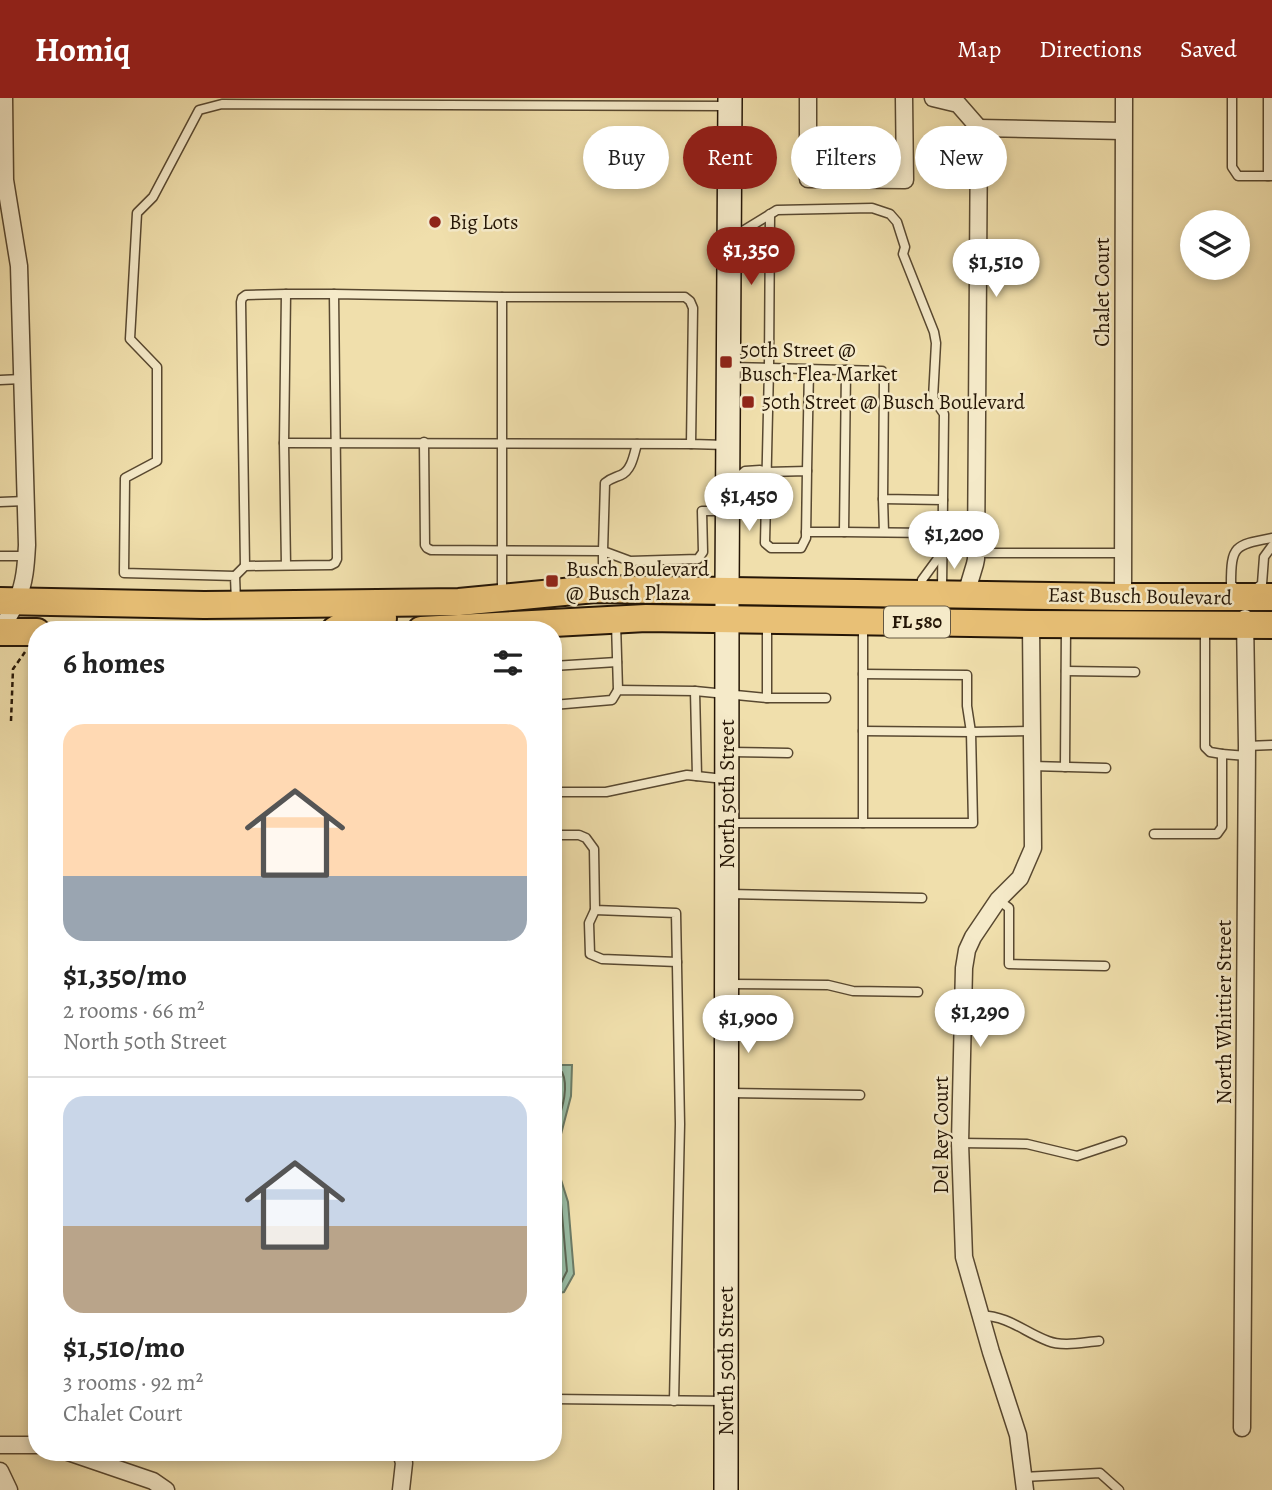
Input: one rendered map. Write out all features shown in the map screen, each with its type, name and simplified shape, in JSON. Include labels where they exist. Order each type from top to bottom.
[{"type":"main road","name":"East Busch Boulevard","points":[[8,601],[236,605],[459,602],[603,589],[1272,597]]},
{"type":"main road","points":[[350,621],[421,615],[459,602]]},
{"type":"main road","name":"East Busch Boulevard","points":[[562,625],[646,618],[1272,625]]},
{"type":"main road","points":[[0,631],[28,641]]},
{"type":"street","points":[[0,631],[8,601],[24,577],[26,556],[19,266],[5,180],[4,98]]},
{"type":"street","points":[[808,98],[808,179],[905,180],[904,98]]},
{"type":"street","points":[[933,98],[958,104],[977,126]]},
{"type":"street","name":"Chalet Court","points":[[1122,597],[1124,98]]},
{"type":"street","name":"North 50th Street","points":[[726,1490],[730,102]]},
{"type":"street","points":[[1007,129],[1122,131]]},
{"type":"street","points":[[943,594],[975,564],[976,553],[979,189]]},
{"type":"street","name":"North Whittier Street","points":[[1242,1428],[1247,751],[1244,597]]},
{"type":"street","name":"Del Rey Court","points":[[1024,1483],[1018,1435],[964,1257],[960,1143],[964,968],[967,950],[998,900],[1020,878],[1033,848],[1031,624]]},
{"type":"street","points":[[0,1445],[28,1445]]},
{"type":"street","points":[[94,1461],[153,1481],[166,1490]]},
{"type":"street","points":[[401,1490],[403,1461]]},
{"type":"street","points":[[0,1471],[9,1490]]},
{"type":"lane","points":[[1232,98],[1231,167],[1238,176],[1270,176],[1268,98]]},
{"type":"lane","points":[[334,294],[335,563],[245,566],[235,576],[124,573],[125,478],[157,461],[157,366],[130,339],[137,213],[153,197],[199,110],[222,104],[730,102]]},
{"type":"lane","points":[[729,240],[777,210],[872,208],[890,214],[897,222],[905,247],[903,254],[936,343],[933,398],[944,414],[943,594]]},
{"type":"lane","points":[[770,214],[765,542],[771,548],[801,548],[806,538],[809,369]]},
{"type":"lane","points":[[286,294],[286,565]]},
{"type":"lane","points":[[245,566],[241,302],[246,295],[685,298],[693,308],[691,444]]},
{"type":"lane","points":[[502,297],[502,598]]},
{"type":"lane","points":[[729,368],[882,371],[884,532]]},
{"type":"lane","points":[[844,532],[846,370]]},
{"type":"lane","points":[[0,380],[22,379]]},
{"type":"lane","points":[[424,442],[425,545],[431,550],[603,551],[630,561],[698,559],[703,552],[702,511],[728,511]]},
{"type":"lane","points":[[284,443],[728,445]]},
{"type":"lane","points":[[603,589],[605,483],[610,478],[624,474],[630,466],[637,444]]},
{"type":"lane","points":[[728,487],[745,471],[807,471]]},
{"type":"lane","points":[[883,499],[943,500]]},
{"type":"lane","points":[[0,502],[26,501]]},
{"type":"lane","points":[[806,532],[930,533]]},
{"type":"lane","points":[[1272,538],[1246,543],[1233,554],[1231,584],[1244,597],[1262,584],[1264,557],[1272,546]]},
{"type":"lane","points":[[943,594],[922,580],[944,550]]},
{"type":"lane","points":[[976,553],[1122,552]]},
{"type":"lane","points":[[0,556],[26,556]]},
{"type":"lane","points":[[235,576],[236,605]]},
{"type":"lane","points":[[562,704],[612,700],[618,690],[616,620]]},
{"type":"lane","points":[[767,620],[767,698]]},
{"type":"lane","points":[[863,622],[863,824]]},
{"type":"lane","points":[[1065,767],[1066,624]]},
{"type":"lane","points":[[1205,625],[1205,747],[1210,752],[1222,754],[1272,746]]},
{"type":"lane","points":[[562,666],[617,663]]},
{"type":"lane","points":[[1066,671],[1135,671]]},
{"type":"lane","points":[[727,824],[973,823],[967,675],[863,674]]},
{"type":"lane","points":[[618,690],[695,691],[767,698],[826,698]]},
{"type":"lane","points":[[695,691],[697,776]]},
{"type":"lane","points":[[863,731],[1031,731]]},
{"type":"lane","points":[[727,752],[788,753]]},
{"type":"lane","points":[[1154,834],[1220,832],[1222,754]]},
{"type":"lane","points":[[1032,766],[1106,768]]},
{"type":"lane","points":[[562,792],[606,792],[687,775],[727,779]]},
{"type":"lane","points":[[562,835],[579,835],[586,838],[594,849],[595,910],[589,923],[590,954],[602,959],[677,962]]},
{"type":"lane","points":[[727,894],[922,898]]},
{"type":"lane","points":[[998,900],[1009,908],[1009,964],[1105,966]]},
{"type":"lane","points":[[595,910],[676,914],[680,1124],[674,1401]]},
{"type":"lane","points":[[727,984],[828,985],[853,991],[918,992]]},
{"type":"lane","points":[[726,1093],[860,1095]]},
{"type":"lane","points":[[960,1143],[1027,1143],[1077,1156],[1122,1142]]},
{"type":"lane","points":[[980,1315],[1005,1319],[1049,1342],[1099,1341]]},
{"type":"lane","points":[[562,1398],[726,1401]]},
{"type":"lane","points":[[1024,1483],[1100,1473],[1119,1490]]},
{"type":"path","points":[[11,721],[13,669],[28,646]]},
{"type":"water","points":[[562,1065],[572,1065],[571,1096],[562,1130]]},
{"type":"water","points":[[562,1183],[568,1202],[574,1274],[564,1292]]},
{"type":"place","name":"Big Lots","points":[[435,222]]},
{"type":"place","name":"50th Street @ Busch Flea Market","points":[[726,362]]},
{"type":"place","name":"50th Street @ Busch Boulevard","points":[[748,402]]},
{"type":"place","name":"Busch Boulevard @ Busch Plaza","points":[[552,581]]}]
